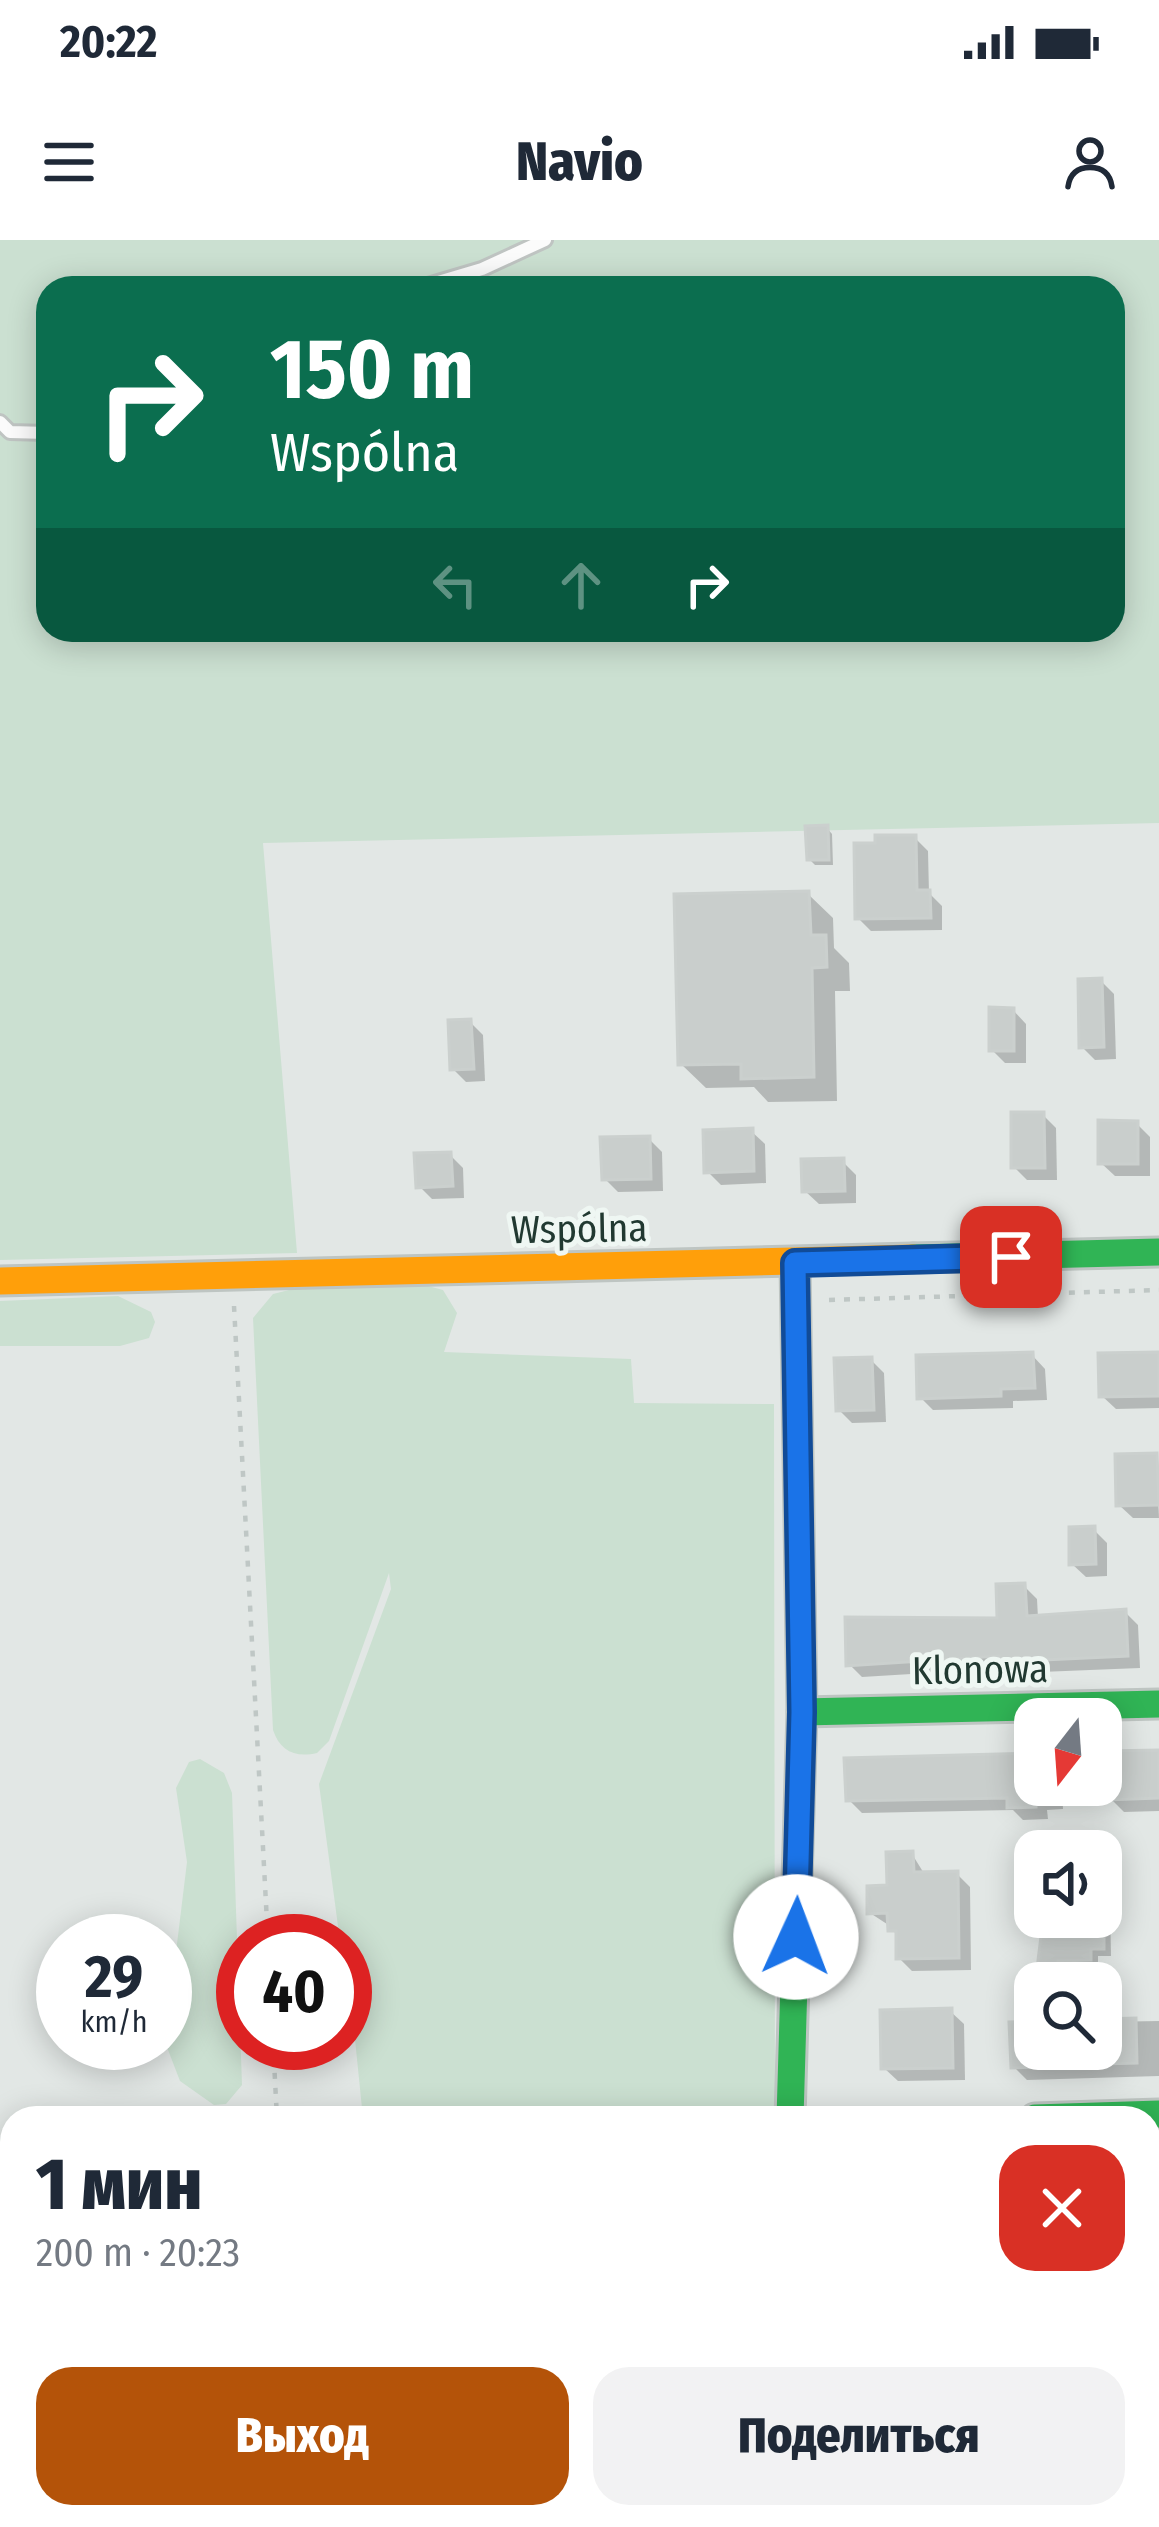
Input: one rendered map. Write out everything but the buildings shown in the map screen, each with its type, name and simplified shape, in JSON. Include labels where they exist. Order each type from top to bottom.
[{"type":"street","name":"Wspólna","points":[[0,1281],[1159,1252]]},
{"type":"street","points":[[790,2106],[802,1712],[795,1263]]},
{"type":"street","name":"Klonowa","points":[[802,1712],[1159,1703]]},
{"type":"lane","points":[[458,276],[545,240]]},
{"type":"lane","points":[[0,422],[10,432],[36,433]]},
{"type":"path","points":[[232,1276],[267,1914]]},
{"type":"path","points":[[796,1301],[1159,1290]]},
{"type":"path","points":[[274,2070],[276,2106]]},
{"type":"green space","points":[[0,240],[1159,240],[1159,823],[263,843],[297,1253],[0,1260]]},
{"type":"green space","points":[[428,1286],[443,1290],[457,1313],[444,1352],[631,1359],[634,1403],[774,1404],[775,2106],[362,2106],[358,2070],[372,2070],[372,1914],[336,1914],[319,1784],[391,1589],[389,1573],[329,1741],[317,1753],[289,1751],[273,1730],[253,1318],[273,1294],[293,1289]]},
{"type":"green space","points":[[118,1296],[151,1312],[155,1322],[149,1338],[120,1346],[0,1346],[0,1301]]},
{"type":"green space","points":[[200,1759],[224,1773],[232,1793],[236,1914],[216,1914],[216,2070],[241,2070],[242,2085],[226,2104],[214,2105],[180,2081],[176,2070],[192,2070],[192,1914],[181,1914],[187,1862],[176,1788],[189,1762]]},
{"type":"traffic: fast","points":[[913,1258],[1159,1252]]},
{"type":"traffic: fast","points":[[790,2106],[802,1712],[795,1263]]},
{"type":"traffic: fast","points":[[802,1712],[1159,1704]]},
{"type":"traffic: slow","points":[[0,1281],[913,1258]]},
{"type":"route","points":[[796,1937],[802,1712],[795,1263],[1011,1257]]}]
